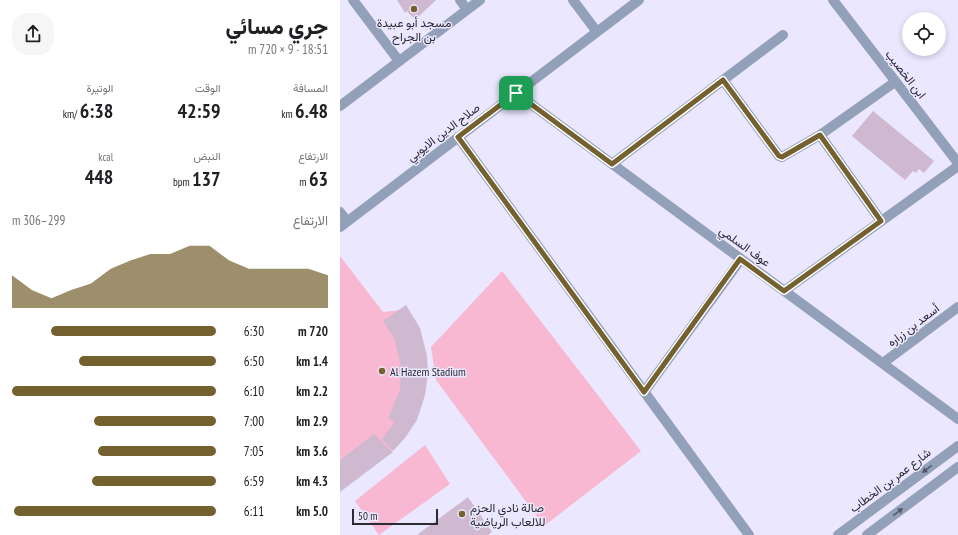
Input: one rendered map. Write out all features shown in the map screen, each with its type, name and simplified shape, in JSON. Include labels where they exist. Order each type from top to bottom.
[{"type":"street","points":[[353,0],[399,61]]},
{"type":"street","points":[[460,0],[467,10]]},
{"type":"street","points":[[340,106],[480,0]]},
{"type":"street","points":[[573,0],[597,32]]},
{"type":"street","name":"صلاح الدين الايوبي","points":[[343,224],[639,0]]},
{"type":"street","name":"ابن الخصيب","points":[[833,0],[958,163]]},
{"type":"street","points":[[612,164],[783,35]]},
{"type":"street","points":[[723,80],[779,156],[782,157],[820,135],[895,82]]},
{"type":"street","name":"عوف السلمي","points":[[516,93],[958,419]]},
{"type":"street","points":[[820,135],[881,221]]},
{"type":"street","points":[[458,137],[749,535]]},
{"type":"street","points":[[784,291],[958,166]]},
{"type":"street","points":[[340,212],[343,224]]},
{"type":"street","points":[[644,392],[740,259]]},
{"type":"street","name":"أسعد بن زراره","points":[[883,363],[958,307]]},
{"type":"street","name":"شارع عمر بن الخطاب","points":[[838,535],[958,446]]},
{"type":"street","points":[[866,535],[958,467]]},
{"type":"shaded area","name":"Al Hazem Stadium","points":[[340,256],[383,312],[403,310],[403,435],[388,454],[340,491]]},
{"type":"shaded area","points":[[502,271],[641,451],[544,526],[436,380],[431,347]]},
{"type":"shaded area","points":[[425,445],[450,484],[379,535],[355,501]]},
{"type":"building","name":"مسجد أبو عبيدة بن الجراح","points":[[397,0],[436,0],[415,20],[407,11],[405,13]]},
{"type":"building","points":[[873,111],[934,161],[924,173],[919,169],[916,173],[913,171],[905,180],[852,136]]},
{"type":"building","points":[[406,305],[420,328],[427,356],[428,374],[425,395],[417,420],[405,438],[393,451],[382,439],[395,422],[388,418],[400,390],[401,366],[394,338],[383,321]]},
{"type":"building","points":[[374,434],[393,452],[340,492],[340,460]]},
{"type":"building","name":"صالة نادي الحزم للالعاب الرياضية","points":[[468,497],[492,532],[488,535],[417,535]]},
{"type":"place","name":"مسجد أبو عبيدة بن الجراح","points":[[414,9]]},
{"type":"place","name":"Al Hazem Stadium","points":[[382,371]]},
{"type":"place","name":"صالة نادي الحزم للالعاب الرياضية","points":[[462,514]]},
{"type":"route","points":[[723,80],[779,156],[782,157],[820,135],[881,221],[784,291],[740,259],[644,392],[458,137],[516,93],[612,164],[723,80]]}]
